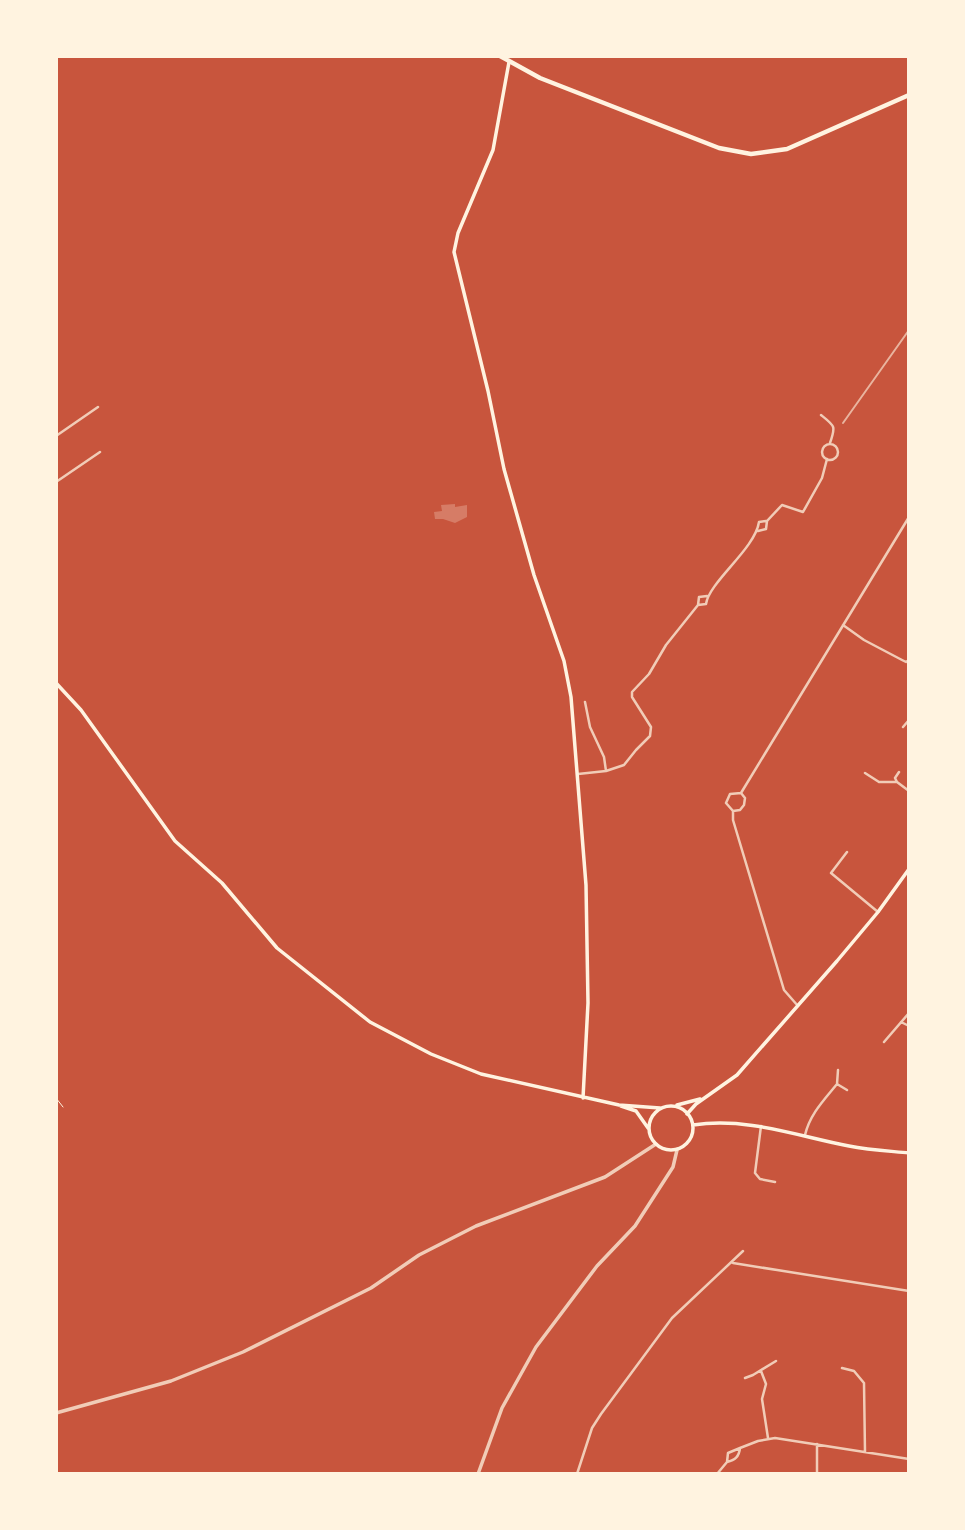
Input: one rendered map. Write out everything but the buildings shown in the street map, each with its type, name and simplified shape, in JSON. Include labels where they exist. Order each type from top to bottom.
[{"type":"main road","points":[[500,56],[510,59],[540,78],[719,148],[751,154],[787,149],[909,95]]},
{"type":"main road","points":[[510,59],[493,150],[458,233],[454,252],[522,534],[564,661],[571,696],[586,885],[588,1003],[583,1098]]},
{"type":"main road","points":[[56,683],[81,710],[175,841],[222,883],[277,948],[343,1002],[397,1037],[459,1066],[583,1098],[620,1105],[660,1108],[703,1098]]},
{"type":"main road","points":[[687,1114],[703,1098],[737,1074],[878,912],[909,869]]},
{"type":"main road","points":[[620,1105],[636,1111],[656,1144],[677,1150],[686,1144],[693,1125],[687,1114],[676,1106]]},
{"type":"main road","points":[[648,1128],[653,1115],[660,1108]]},
{"type":"main road","points":[[693,1125],[726,1122],[761,1126],[849,1146],[909,1153]]},
{"type":"street","points":[[56,436],[98,407]]},
{"type":"street","points":[[821,415],[834,429],[829,444],[824,446],[822,452],[827,459]]},
{"type":"street","points":[[827,459],[835,458],[838,452],[836,447],[829,444]]},
{"type":"street","points":[[56,482],[100,452]]},
{"type":"street","points":[[758,531],[766,528],[767,521],[782,505],[803,512],[822,478],[827,459]]},
{"type":"street","points":[[741,793],[909,517]]},
{"type":"street","points":[[698,605],[706,604],[707,596],[758,531],[759,522],[767,521]]},
{"type":"street","points":[[577,774],[606,771],[624,765],[650,736],[652,727],[632,697],[632,692],[649,674],[666,645],[698,605],[699,597],[707,596]]},
{"type":"street","points":[[843,625],[864,640],[908,662]]},
{"type":"street","points":[[585,702],[590,727],[604,757],[606,771]]},
{"type":"street","points":[[903,727],[909,720]]},
{"type":"street","points":[[897,782],[895,778],[900,772]]},
{"type":"street","points":[[865,773],[879,782],[897,782],[909,791]]},
{"type":"street","points":[[733,792],[741,793],[745,798],[744,805],[740,810],[733,811],[727,807],[726,800],[733,792]]},
{"type":"street","points":[[733,811],[733,820],[784,990],[798,1006]]},
{"type":"street","points":[[847,852],[831,873],[878,912]]},
{"type":"street","points":[[884,1042],[909,1013]]},
{"type":"street","points":[[901,1022],[909,1026]]},
{"type":"street","points":[[804,1135],[811,1117],[837,1084],[838,1070]]},
{"type":"street","points":[[837,1084],[847,1090]]},
{"type":"street","points":[[761,1126],[755,1173],[760,1179],[775,1182]]},
{"type":"street","points":[[56,1413],[171,1381],[243,1352],[371,1288],[418,1255],[476,1226],[605,1177],[629,1164],[656,1144]]},
{"type":"street","points":[[478,1474],[502,1408],[536,1347],[597,1266],[635,1226],[673,1167],[677,1150]]},
{"type":"street","points":[[577,1474],[592,1429],[601,1413],[672,1318],[743,1251]]},
{"type":"street","points":[[731,1263],[909,1292]]},
{"type":"street","points":[[745,1378],[776,1361]]},
{"type":"street","points":[[842,1368],[854,1371],[864,1383],[865,1452]]},
{"type":"street","points":[[761,1371],[766,1379],[762,1399],[768,1439]]},
{"type":"street","points":[[717,1474],[727,1462],[728,1454],[768,1439],[782,1438],[909,1459]]},
{"type":"street","points":[[817,1444],[817,1474]]},
{"type":"street","points":[[727,1462],[739,1455],[740,1448]]},
{"type":"path","points":[[56,1098],[63,1107]]},
{"type":"railway","points":[[843,423],[909,330]]}]
